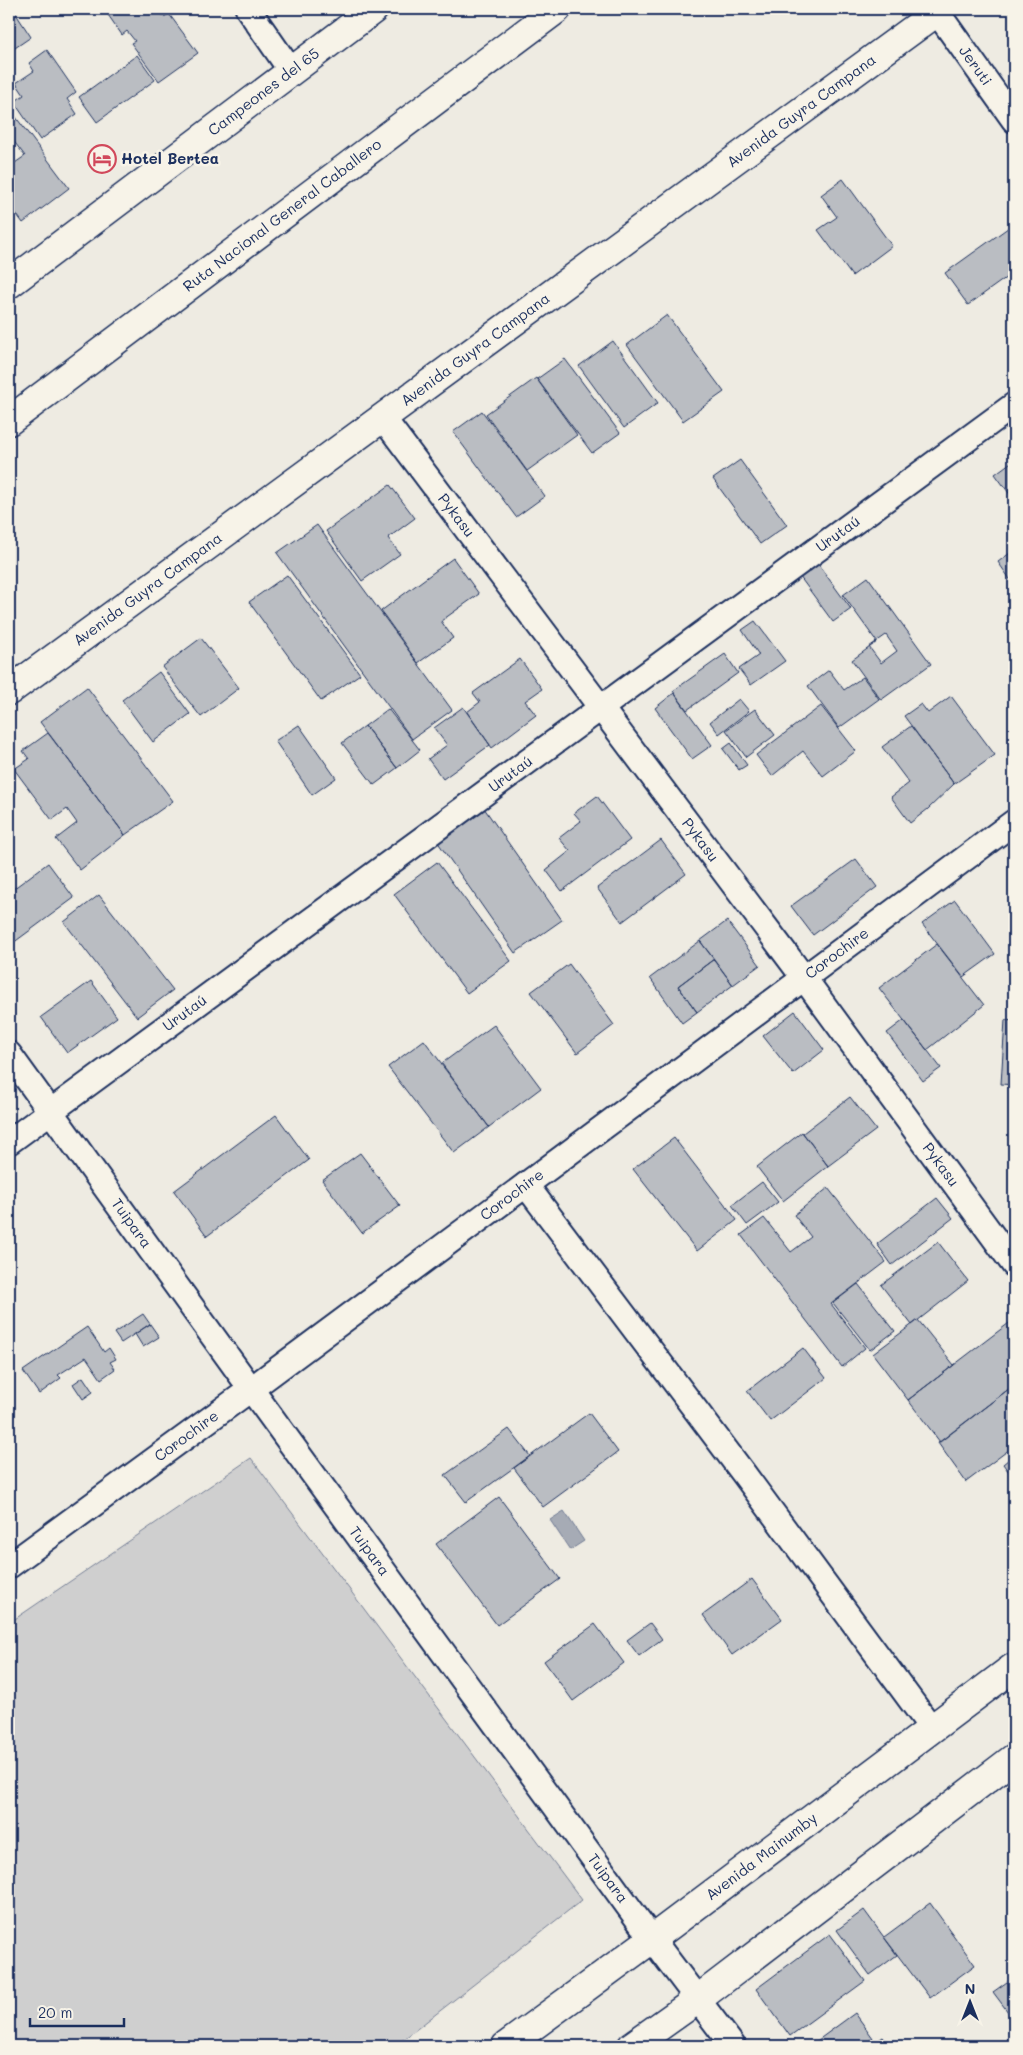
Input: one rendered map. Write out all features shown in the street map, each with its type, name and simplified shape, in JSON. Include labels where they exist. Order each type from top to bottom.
[{"type":"main road","name":"Campeones del 65","points":[[9,284],[374,9]]},
{"type":"main road","name":"Ruta Nacional General Caballero","points":[[9,421],[558,9]]},
{"type":"main road","name":"Avenida Guyra Campana","points":[[9,691],[939,10]]},
{"type":"main road","name":"Avenida Mainumby","points":[[506,2046],[652,1939],[1014,1667]]},
{"type":"main road","points":[[632,2046],[698,1999],[1014,1758]]},
{"type":"street","points":[[248,9],[291,71]]},
{"type":"street","name":"Jeruti","points":[[939,10],[1014,120]]},
{"type":"street","name":"Urutaú","points":[[9,1142],[1014,405]]},
{"type":"street","name":"Pykasu","points":[[383,418],[804,978],[1014,1264]]},
{"type":"street","name":"Corochire","points":[[9,1566],[251,1389],[1014,822]]},
{"type":"street","name":"Tuipara","points":[[9,1054],[652,1939],[733,2046]]},
{"type":"street","points":[[526,1185],[744,1474],[932,1729]]},
{"type":"shaded area","points":[[251,1458],[582,1900],[395,2046],[9,2046],[9,1623]]},
{"type":"shaded area","points":[[564,1511],[584,1541],[570,1550],[550,1520]]},
{"type":"building","points":[[104,9],[159,9],[164,17],[169,14],[198,53],[159,81],[131,43],[135,41],[127,31],[122,35]]},
{"type":"building","points":[[16,14],[31,37],[9,52],[9,18]]},
{"type":"building","points":[[47,50],[76,92],[67,99],[77,114],[40,140],[14,102],[24,95],[16,83],[34,71],[29,63]]},
{"type":"building","points":[[137,55],[155,80],[97,122],[79,97]]},
{"type":"building","points":[[9,108],[69,188],[23,223],[9,204],[9,167],[25,156],[9,135]]},
{"type":"building","points":[[843,179],[892,246],[852,276],[818,230],[837,217],[821,195]]},
{"type":"building","points":[[1012,225],[1014,228],[1014,272],[968,305],[945,273]]},
{"type":"building","points":[[667,315],[724,392],[683,421],[627,345]]},
{"type":"building","points":[[613,341],[658,403],[624,428],[579,366]]},
{"type":"building","points":[[565,359],[620,433],[592,453],[537,379]]},
{"type":"building","points":[[536,378],[577,435],[527,471],[486,414]]},
{"type":"building","points":[[482,411],[545,496],[516,517],[453,432]]},
{"type":"building","points":[[740,460],[787,525],[760,544],[713,479]]},
{"type":"building","points":[[1014,460],[1014,500],[995,474]]},
{"type":"building","points":[[390,485],[415,518],[388,538],[400,554],[362,581],[326,531]]},
{"type":"building","points":[[317,525],[452,710],[412,739],[277,553]]},
{"type":"building","points":[[1014,550],[1014,585],[998,562]]},
{"type":"building","points":[[453,558],[479,594],[441,621],[453,638],[418,663],[381,611]]},
{"type":"building","points":[[815,560],[851,609],[833,622],[797,573]]},
{"type":"building","points":[[287,575],[360,674],[321,701],[249,602]]},
{"type":"building","points":[[868,577],[931,664],[881,700],[852,660],[869,647],[881,663],[897,651],[886,635],[877,642],[843,595]]},
{"type":"building","points":[[755,621],[785,661],[751,685],[739,669],[759,655],[742,630]]},
{"type":"building","points":[[201,638],[239,688],[201,717],[162,667]]},
{"type":"building","points":[[725,654],[738,673],[687,710],[673,691]]},
{"type":"building","points":[[520,659],[542,689],[525,701],[536,715],[492,748],[467,712],[480,702],[473,693]]},
{"type":"building","points":[[829,670],[844,690],[863,677],[879,699],[839,728],[808,686]]},
{"type":"building","points":[[159,672],[190,714],[153,742],[122,700]]},
{"type":"building","points":[[87,687],[173,801],[125,835],[40,722]]},
{"type":"building","points":[[674,693],[712,745],[692,759],[655,708]]},
{"type":"building","points":[[951,696],[995,755],[954,784],[904,716],[921,704],[928,713]]},
{"type":"building","points":[[739,699],[749,711],[719,734],[710,722]]},
{"type":"building","points":[[821,706],[856,751],[823,776],[803,751],[772,776],[756,755]]},
{"type":"building","points":[[463,707],[490,745],[443,779],[428,759],[447,745],[434,728]]},
{"type":"building","points":[[388,709],[420,750],[397,768],[365,726]]},
{"type":"building","points":[[755,709],[775,735],[746,757],[726,730]]},
{"type":"building","points":[[299,725],[336,778],[312,795],[275,741]]},
{"type":"building","points":[[365,726],[397,768],[374,785],[342,743]]},
{"type":"building","points":[[911,726],[954,784],[910,823],[891,797],[909,783],[882,747]]},
{"type":"building","points":[[48,733],[125,835],[80,870],[56,839],[77,823],[67,809],[52,820],[14,769],[29,759],[23,751]]},
{"type":"building","points":[[731,743],[747,765],[739,770],[723,749]]},
{"type":"building","points":[[597,796],[630,840],[562,891],[546,870],[570,851],[559,838],[581,821],[574,813]]},
{"type":"building","points":[[484,808],[562,920],[515,953],[437,841]]},
{"type":"building","points":[[661,840],[686,874],[622,922],[597,888]]},
{"type":"building","points":[[856,859],[877,887],[813,935],[791,906]]},
{"type":"building","points":[[437,862],[511,961],[467,993],[394,894]]},
{"type":"building","points":[[48,863],[74,898],[9,946],[9,892]]},
{"type":"building","points":[[99,895],[173,990],[137,1017],[64,922]]},
{"type":"building","points":[[955,900],[995,954],[963,977],[922,924]]},
{"type":"building","points":[[727,921],[760,965],[733,985],[700,941]]},
{"type":"building","points":[[700,941],[714,959],[678,986],[697,1012],[682,1023],[650,978]]},
{"type":"building","points":[[937,944],[984,1005],[927,1050],[879,988]]},
{"type":"building","points":[[714,959],[733,985],[697,1012],[678,986]]},
{"type":"building","points":[[569,964],[614,1025],[577,1053],[531,992]]},
{"type":"building","points":[[91,981],[117,1017],[67,1053],[41,1017]]},
{"type":"building","points":[[795,1011],[824,1050],[793,1074],[763,1036]]},
{"type":"building","points":[[904,1020],[941,1068],[923,1081],[887,1033]]},
{"type":"building","points":[[1005,1020],[1014,1021],[1014,1085],[1001,1084]]},
{"type":"building","points":[[494,1025],[541,1088],[489,1127],[441,1064]]},
{"type":"building","points":[[424,1040],[489,1127],[454,1153],[388,1067]]},
{"type":"building","points":[[850,1097],[876,1130],[828,1166],[803,1133]]},
{"type":"building","points":[[276,1115],[309,1160],[207,1236],[174,1191]]},
{"type":"building","points":[[802,1132],[828,1166],[783,1201],[757,1167]]},
{"type":"building","points":[[674,1138],[737,1220],[697,1251],[633,1169]]},
{"type":"building","points":[[360,1153],[400,1206],[362,1233],[322,1180]]},
{"type":"building","points":[[762,1182],[778,1202],[747,1225],[732,1205]]},
{"type":"building","points":[[828,1188],[886,1262],[831,1304],[865,1348],[842,1367],[741,1235],[764,1218],[791,1252],[811,1237],[794,1215]]},
{"type":"building","points":[[937,1198],[953,1218],[892,1265],[877,1244]]},
{"type":"building","points":[[938,1242],[968,1281],[912,1325],[881,1285]]},
{"type":"building","points":[[858,1284],[895,1331],[870,1350],[833,1303]]},
{"type":"building","points":[[143,1314],[150,1324],[121,1343],[114,1333]]},
{"type":"building","points":[[918,1320],[954,1365],[908,1400],[873,1354]]},
{"type":"building","points":[[1013,1320],[1014,1385],[940,1442],[908,1400]]},
{"type":"building","points":[[150,1324],[159,1337],[143,1347],[135,1334]]},
{"type":"building","points":[[87,1327],[104,1352],[109,1348],[116,1359],[110,1362],[115,1369],[101,1379],[86,1357],[58,1375],[61,1378],[39,1394],[23,1371]]},
{"type":"building","points":[[803,1348],[826,1378],[770,1421],[747,1391]]},
{"type":"building","points":[[83,1377],[93,1392],[83,1399],[73,1384]]},
{"type":"building","points":[[1014,1385],[1014,1446],[966,1482],[938,1443]]},
{"type":"building","points":[[589,1413],[618,1452],[543,1507],[514,1468]]},
{"type":"building","points":[[509,1429],[530,1456],[466,1502],[445,1475]]},
{"type":"building","points":[[1014,1455],[1014,1479],[1003,1464]]},
{"type":"building","points":[[499,1497],[560,1579],[497,1625],[436,1544]]},
{"type":"building","points":[[752,1579],[782,1619],[732,1655],[703,1615]]},
{"type":"building","points":[[650,1623],[662,1639],[639,1656],[627,1640]]},
{"type":"building","points":[[595,1624],[624,1663],[573,1701],[544,1661]]},
{"type":"building","points":[[930,1903],[975,1965],[930,1998],[884,1937]]},
{"type":"building","points":[[864,1910],[897,1955],[870,1975],[837,1930]]},
{"type":"building","points":[[830,1934],[865,1981],[790,2036],[756,1989]]},
{"type":"building","points":[[1014,1981],[1014,2020],[993,1992],[1007,1982],[1010,1984]]},
{"type":"building","points":[[855,2013],[873,2038],[861,2046],[810,2046]]},
{"type":"building","points":[[883,2037],[890,2046],[870,2046]]},
{"type":"building","points":[[1011,2037],[1014,2041],[1014,2046],[998,2046]]},
{"type":"place","name":"Hotel Bertea","points":[[102,159]]}]
